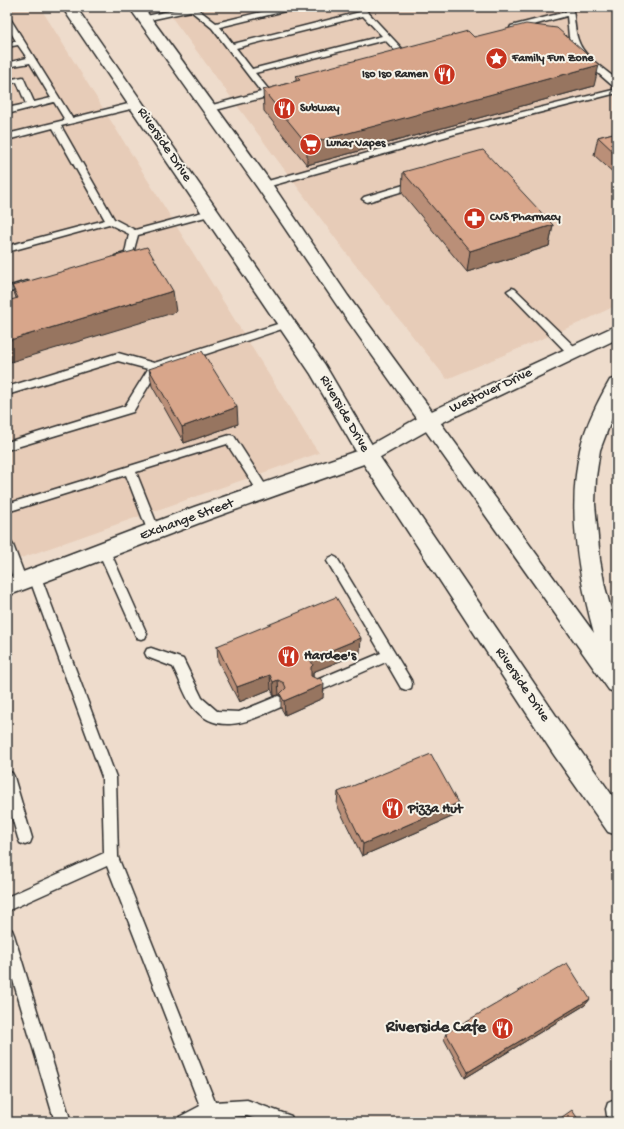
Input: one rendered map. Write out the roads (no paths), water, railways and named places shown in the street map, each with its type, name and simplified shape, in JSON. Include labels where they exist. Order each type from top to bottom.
[{"type":"main road","name":"Riverside Drive","points":[[69,7],[318,370],[368,455],[563,747],[617,823]]},
{"type":"main road","points":[[141,13],[208,109],[264,185],[338,294],[430,420],[617,683]]},
{"type":"main road","name":"Westover Drive","points":[[368,455],[430,420],[617,331]]},
{"type":"main road","points":[[617,385],[607,404],[591,448],[586,477],[586,527],[593,582],[608,641],[617,666]]},
{"type":"main road","name":"Exchange Street","points":[[21,582],[104,550],[368,455]]},
{"type":"lane","points":[[233,21],[234,15],[269,7]]},
{"type":"lane","points":[[215,26],[290,7]]},
{"type":"lane","points":[[359,7],[406,57]]},
{"type":"lane","points":[[141,13],[191,8],[215,26],[267,94]]},
{"type":"lane","points":[[503,31],[569,10],[574,40],[579,51],[589,62],[603,72],[617,86]]},
{"type":"lane","points":[[231,47],[365,13]]},
{"type":"lane","points":[[7,20],[70,121]]},
{"type":"lane","points":[[250,72],[386,37]]},
{"type":"lane","points":[[7,45],[20,42]]},
{"type":"lane","points":[[7,66],[31,60]]},
{"type":"lane","points":[[7,82],[20,79],[31,105]]},
{"type":"lane","points":[[208,109],[290,88]]},
{"type":"lane","points":[[264,185],[452,132],[617,91]]},
{"type":"lane","points":[[7,111],[56,99]]},
{"type":"lane","points":[[7,137],[136,105]]},
{"type":"lane","points":[[56,125],[110,221],[134,233],[210,213]]},
{"type":"lane","points":[[366,199],[427,181]]},
{"type":"lane","points":[[7,249],[110,221]]},
{"type":"lane","points":[[106,261],[129,255],[134,233]]},
{"type":"lane","points":[[7,290],[38,281]]},
{"type":"lane","points":[[512,291],[573,352]]},
{"type":"lane","points":[[7,391],[118,357],[154,367],[287,324]]},
{"type":"lane","points":[[7,446],[128,409],[154,367]]},
{"type":"lane","points":[[7,508],[230,439],[264,492]]},
{"type":"lane","points":[[130,470],[154,532]]},
{"type":"lane","points":[[7,544],[21,582],[109,777],[111,857],[210,1110]]},
{"type":"lane","points":[[104,550],[142,634]]},
{"type":"lane","points":[[333,561],[406,684]]},
{"type":"lane","points":[[151,654],[178,663],[197,702],[214,717],[240,718],[278,702]]},
{"type":"lane","points":[[317,686],[389,655]]},
{"type":"lane","points":[[7,777],[25,838]]},
{"type":"lane","points":[[7,904],[111,857]]},
{"type":"lane","points":[[7,935],[63,1122]]},
{"type":"lane","points":[[616,1122],[614,1109],[617,1107]]},
{"type":"lane","points":[[187,1122],[210,1110],[246,1108],[285,1122]]},
{"type":"place","name":"Family Fun Zone","points":[[496,59]]},
{"type":"place","name":"Iso Iso Ramen","points":[[444,75]]},
{"type":"place","name":"Subway","points":[[285,109]]},
{"type":"place","name":"Lunar Vapes","points":[[310,144]]},
{"type":"place","name":"CVS Pharmacy","points":[[474,218]]},
{"type":"place","name":"Hardee's","points":[[289,656]]},
{"type":"place","name":"Pizza Hut","points":[[392,809]]},
{"type":"place","name":"Riverside Cafe","points":[[502,1028]]}]
